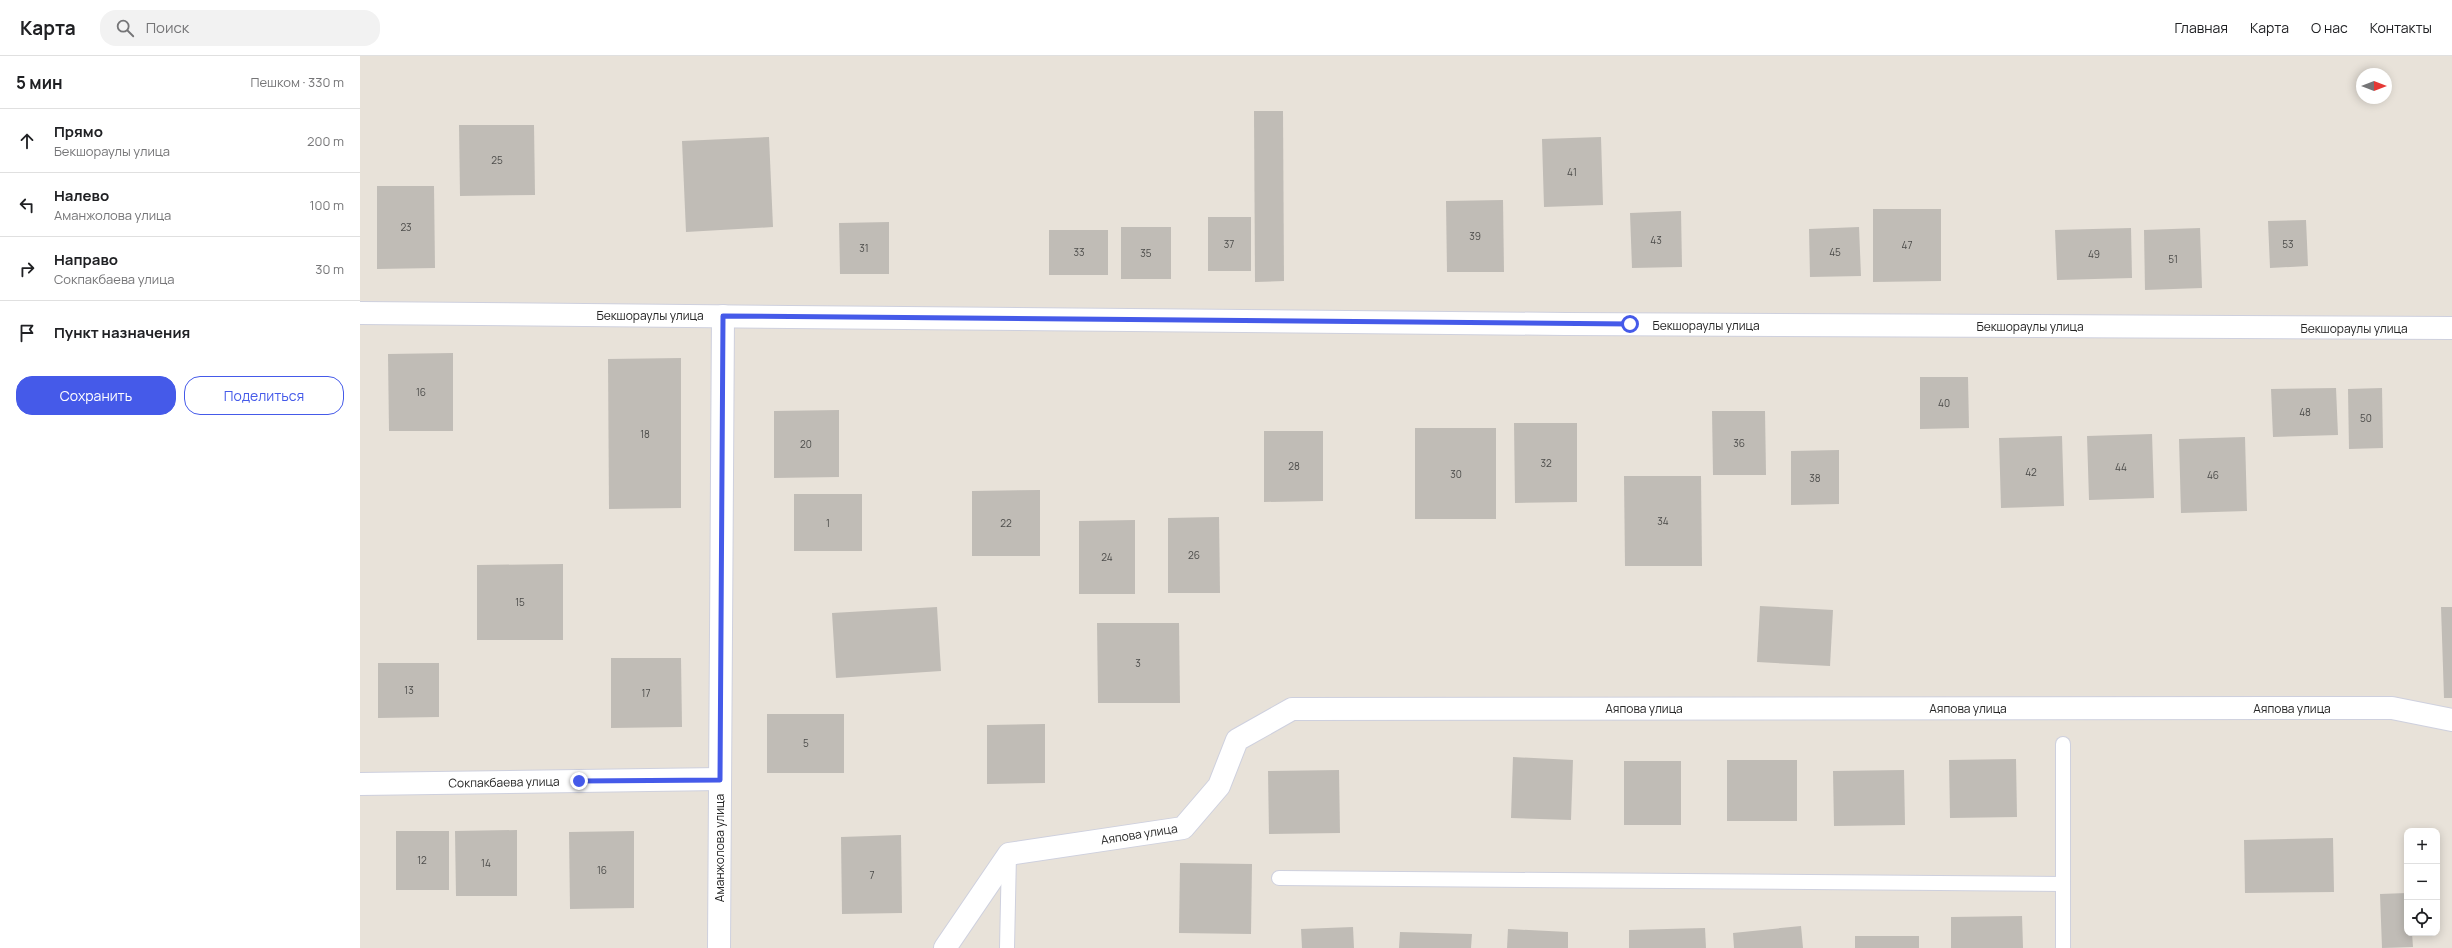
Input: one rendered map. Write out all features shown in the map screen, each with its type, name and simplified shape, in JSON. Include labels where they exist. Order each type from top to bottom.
[{"type":"street","name":"Бекшораулы улица","points":[[360,313],[1566,324],[2452,328]]},
{"type":"street","name":"Аманжолова улица","points":[[719,948],[723,316]]},
{"type":"street","name":"Аяпова улица","points":[[1009,854],[1183,828],[1219,786],[1237,740],[1292,709],[2392,708],[2452,720]]},
{"type":"street","name":"Сокпакбаева улица","points":[[360,784],[720,780]]},
{"type":"street","points":[[945,948],[1009,854]]},
{"type":"lane","points":[[2063,744],[2063,948]]},
{"type":"lane","points":[[1007,948],[1009,854]]},
{"type":"lane","points":[[1279,878],[2063,884]]},
{"type":"building","points":[[1254,111],[1283,111],[1284,281],[1255,282]]},
{"type":"building","points":[[459,125],[534,125],[535,195],[460,196]]},
{"type":"building","points":[[769,137],[773,227],[686,232],[682,141]]},
{"type":"building","points":[[1601,137],[1603,205],[1544,207],[1542,139]]},
{"type":"building","points":[[377,186],[434,186],[435,268],[377,269]]},
{"type":"building","points":[[1503,200],[1504,272],[1447,272],[1446,201]]},
{"type":"building","points":[[1873,209],[1941,209],[1941,281],[1873,282]]},
{"type":"building","points":[[1681,211],[1682,267],[1632,268],[1630,213]]},
{"type":"building","points":[[1208,217],[1251,217],[1251,271],[1208,271]]},
{"type":"building","points":[[2306,220],[2308,266],[2270,268],[2268,221]]},
{"type":"building","points":[[889,222],[889,274],[840,274],[839,223]]},
{"type":"building","points":[[1121,227],[1171,227],[1171,279],[1121,279]]},
{"type":"building","points":[[1859,227],[1861,276],[1810,277],[1809,229]]},
{"type":"building","points":[[2131,228],[2132,278],[2057,280],[2055,230]]},
{"type":"building","points":[[2200,228],[2202,288],[2145,290],[2144,230]]},
{"type":"building","points":[[1049,230],[1108,230],[1108,275],[1049,275]]},
{"type":"building","points":[[453,353],[453,431],[389,431],[388,354]]},
{"type":"building","points":[[681,358],[681,508],[609,509],[608,359]]},
{"type":"building","points":[[1920,377],[1968,377],[1969,428],[1920,429]]},
{"type":"building","points":[[2336,388],[2338,435],[2273,437],[2271,389]]},
{"type":"building","points":[[2382,388],[2383,448],[2349,449],[2348,389]]},
{"type":"building","points":[[839,410],[839,477],[774,478],[774,411]]},
{"type":"building","points":[[1712,411],[1765,411],[1766,475],[1713,475]]},
{"type":"building","points":[[1514,423],[1577,423],[1577,502],[1515,503]]},
{"type":"building","points":[[1415,428],[1496,428],[1496,519],[1415,519]]},
{"type":"building","points":[[1264,431],[1323,431],[1323,501],[1264,502]]},
{"type":"building","points":[[2152,434],[2154,498],[2089,500],[2087,436]]},
{"type":"building","points":[[2062,436],[2064,506],[2001,508],[1999,438]]},
{"type":"building","points":[[2245,437],[2247,511],[2181,513],[2179,439]]},
{"type":"building","points":[[1839,450],[1839,504],[1791,505],[1791,451]]},
{"type":"building","points":[[1624,476],[1701,476],[1702,566],[1625,566]]},
{"type":"building","points":[[1040,490],[1040,556],[972,556],[972,491]]},
{"type":"building","points":[[794,494],[862,494],[862,551],[794,551]]},
{"type":"building","points":[[1219,517],[1220,593],[1168,593],[1168,518]]},
{"type":"building","points":[[1135,520],[1135,594],[1079,594],[1079,521]]},
{"type":"building","points":[[563,564],[563,640],[477,640],[477,565]]},
{"type":"building","points":[[1760,606],[1833,610],[1830,666],[1757,662]]},
{"type":"building","points":[[937,607],[941,671],[836,678],[832,613]]},
{"type":"building","points":[[2441,607],[2452,607],[2452,698],[2444,698]]},
{"type":"building","points":[[1097,623],[1179,623],[1180,703],[1098,703]]},
{"type":"building","points":[[611,658],[681,658],[682,727],[611,728]]},
{"type":"building","points":[[378,663],[439,663],[439,717],[378,718]]},
{"type":"building","points":[[767,714],[844,714],[844,773],[767,773]]},
{"type":"building","points":[[1045,724],[1045,783],[987,784],[987,725]]},
{"type":"building","points":[[1513,757],[1573,760],[1571,820],[1511,818]]},
{"type":"building","points":[[2016,759],[2017,817],[1950,818],[1949,760]]},
{"type":"building","points":[[1727,760],[1797,760],[1797,821],[1727,821]]},
{"type":"building","points":[[1624,761],[1681,761],[1681,825],[1624,825]]},
{"type":"building","points":[[1339,770],[1340,833],[1269,834],[1268,771]]},
{"type":"building","points":[[1904,770],[1905,825],[1834,826],[1833,771]]},
{"type":"building","points":[[517,830],[517,896],[456,896],[455,831]]},
{"type":"building","points":[[396,831],[449,831],[449,890],[396,890]]},
{"type":"building","points":[[634,831],[634,908],[570,909],[569,832]]},
{"type":"building","points":[[901,835],[902,913],[842,914],[841,837]]},
{"type":"building","points":[[2333,838],[2334,892],[2245,893],[2244,840]]},
{"type":"building","points":[[1180,863],[1252,864],[1251,934],[1179,933]]},
{"type":"building","points":[[2404,893],[2404,936],[2412,936],[2413,947],[2382,948],[2380,894]]},
{"type":"building","points":[[2022,916],[2023,948],[1951,948],[1951,917]]},
{"type":"building","points":[[1801,926],[1803,948],[1734,948],[1733,933]]},
{"type":"building","points":[[1353,927],[1354,948],[1302,948],[1301,929]]},
{"type":"building","points":[[1705,928],[1706,948],[1629,948],[1629,930]]},
{"type":"building","points":[[1508,929],[1568,932],[1568,948],[1507,948]]},
{"type":"building","points":[[1400,932],[1472,934],[1471,948],[1399,948]]},
{"type":"building","points":[[1855,936],[1919,936],[1919,948],[1855,948]]},
{"type":"route","points":[[579,781],[720,780],[723,316],[1630,324]]}]
